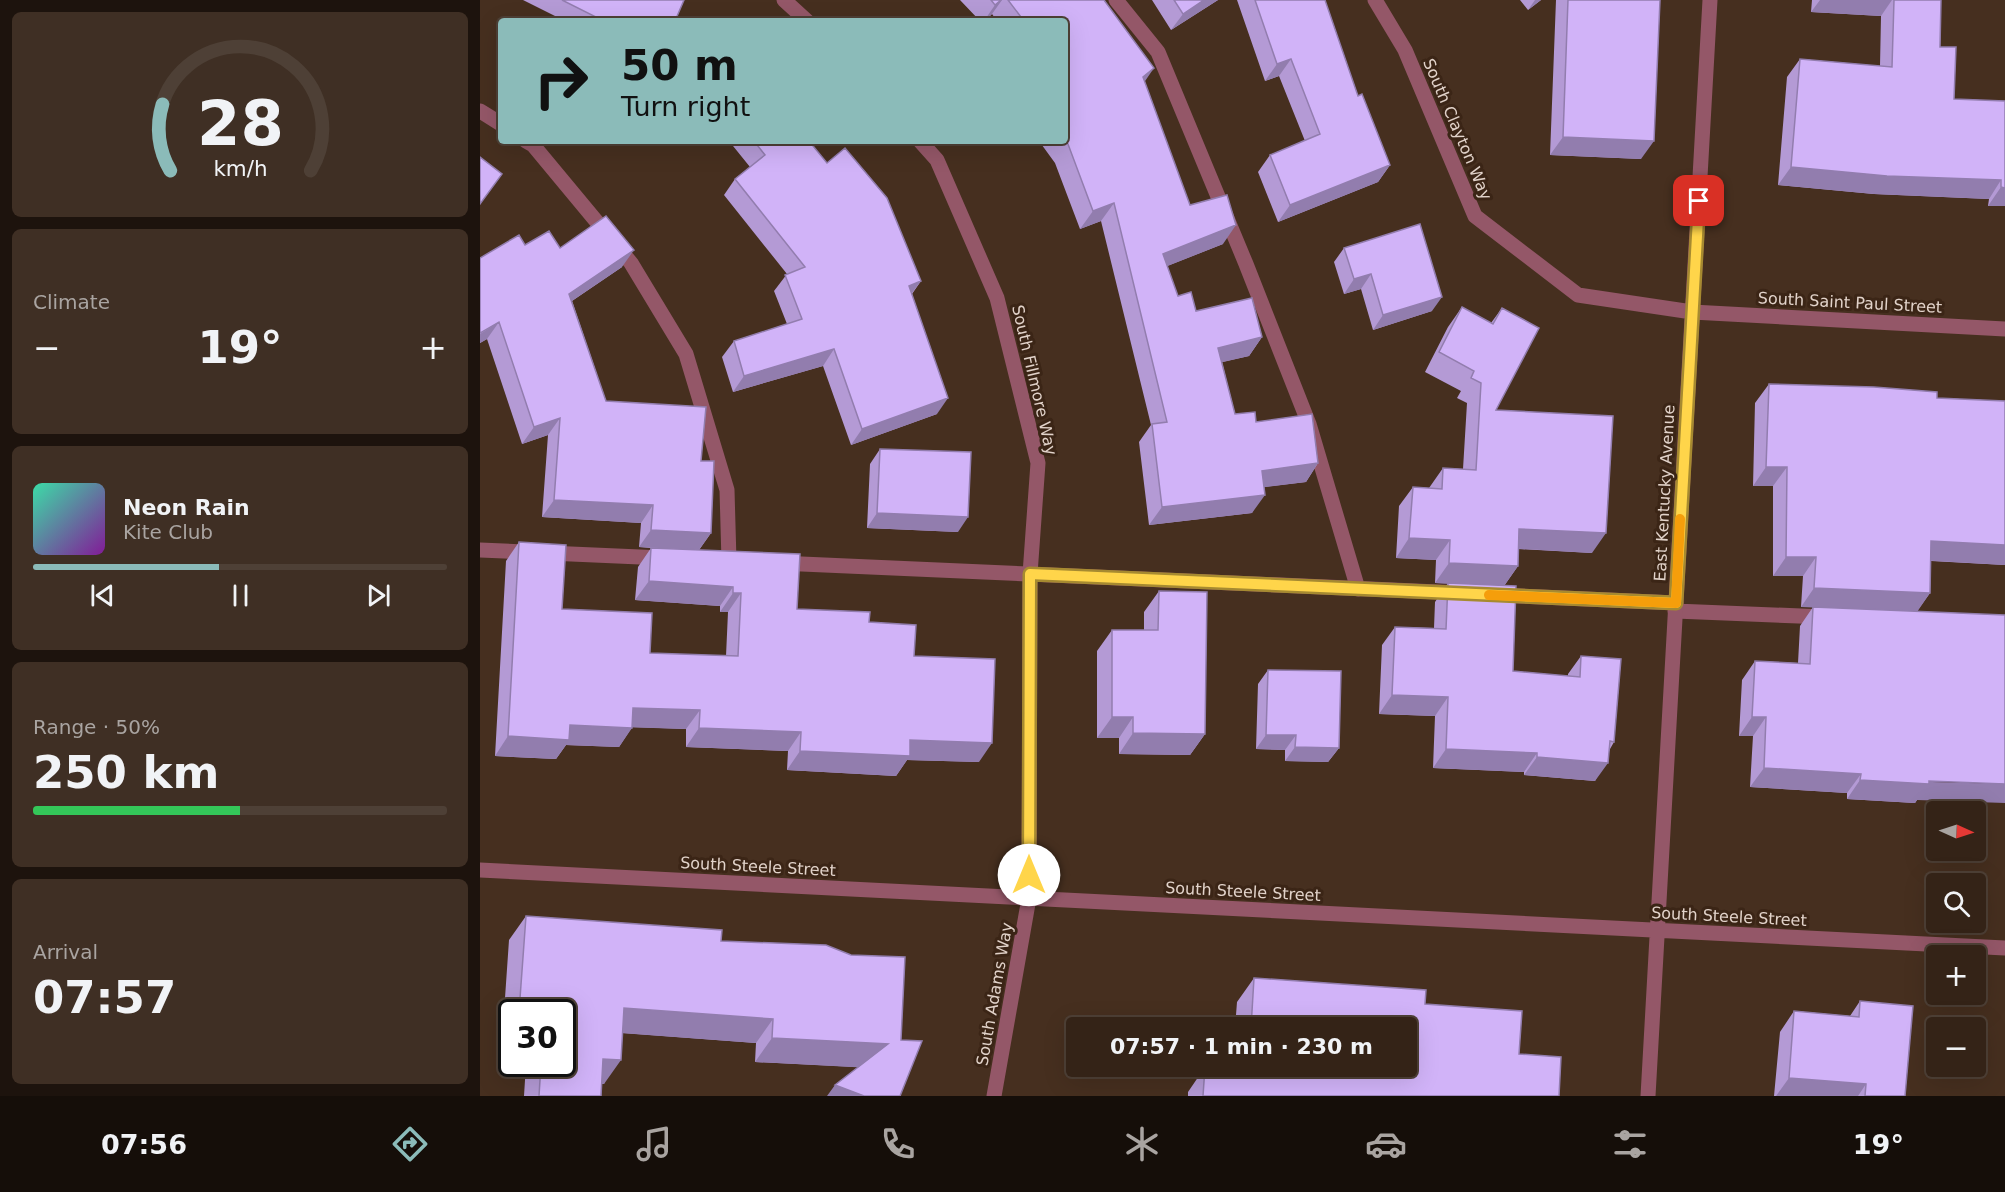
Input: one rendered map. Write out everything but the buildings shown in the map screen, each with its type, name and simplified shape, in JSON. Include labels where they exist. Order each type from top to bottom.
[{"type":"street","points":[[784,0],[804,18]]},
{"type":"street","points":[[1116,0],[1158,52],[1238,243],[1309,424],[1358,589]]},
{"type":"street","name":"South Clayton Way","points":[[1375,0],[1405,50],[1475,216],[1578,295],[1692,312]]},
{"type":"street","name":"East Kentucky Avenue","points":[[1648,1096],[1710,0]]},
{"type":"street","points":[[480,111],[498,122]]},
{"type":"street","points":[[531,144],[631,263],[686,354],[727,490],[728,561]]},
{"type":"street","name":"South Fillmore Way","points":[[923,144],[937,160],[998,298],[1038,463],[1030,574],[1029,898]]},
{"type":"street","name":"South Saint Paul Street","points":[[1692,312],[2005,328]]},
{"type":"street","points":[[480,550],[681,559]]},
{"type":"street","points":[[763,562],[1358,589],[1840,618]]},
{"type":"street","name":"South Steele Street","points":[[480,870],[2005,948]]},
{"type":"street","name":"South Adams Way","points":[[994,1096],[1029,898]]},
{"type":"slow traffic","points":[[1489,595],[1676,603],[1680,519]]},
{"type":"route","points":[[1029,875],[1030,574],[1676,603],[1699,201]]}]
